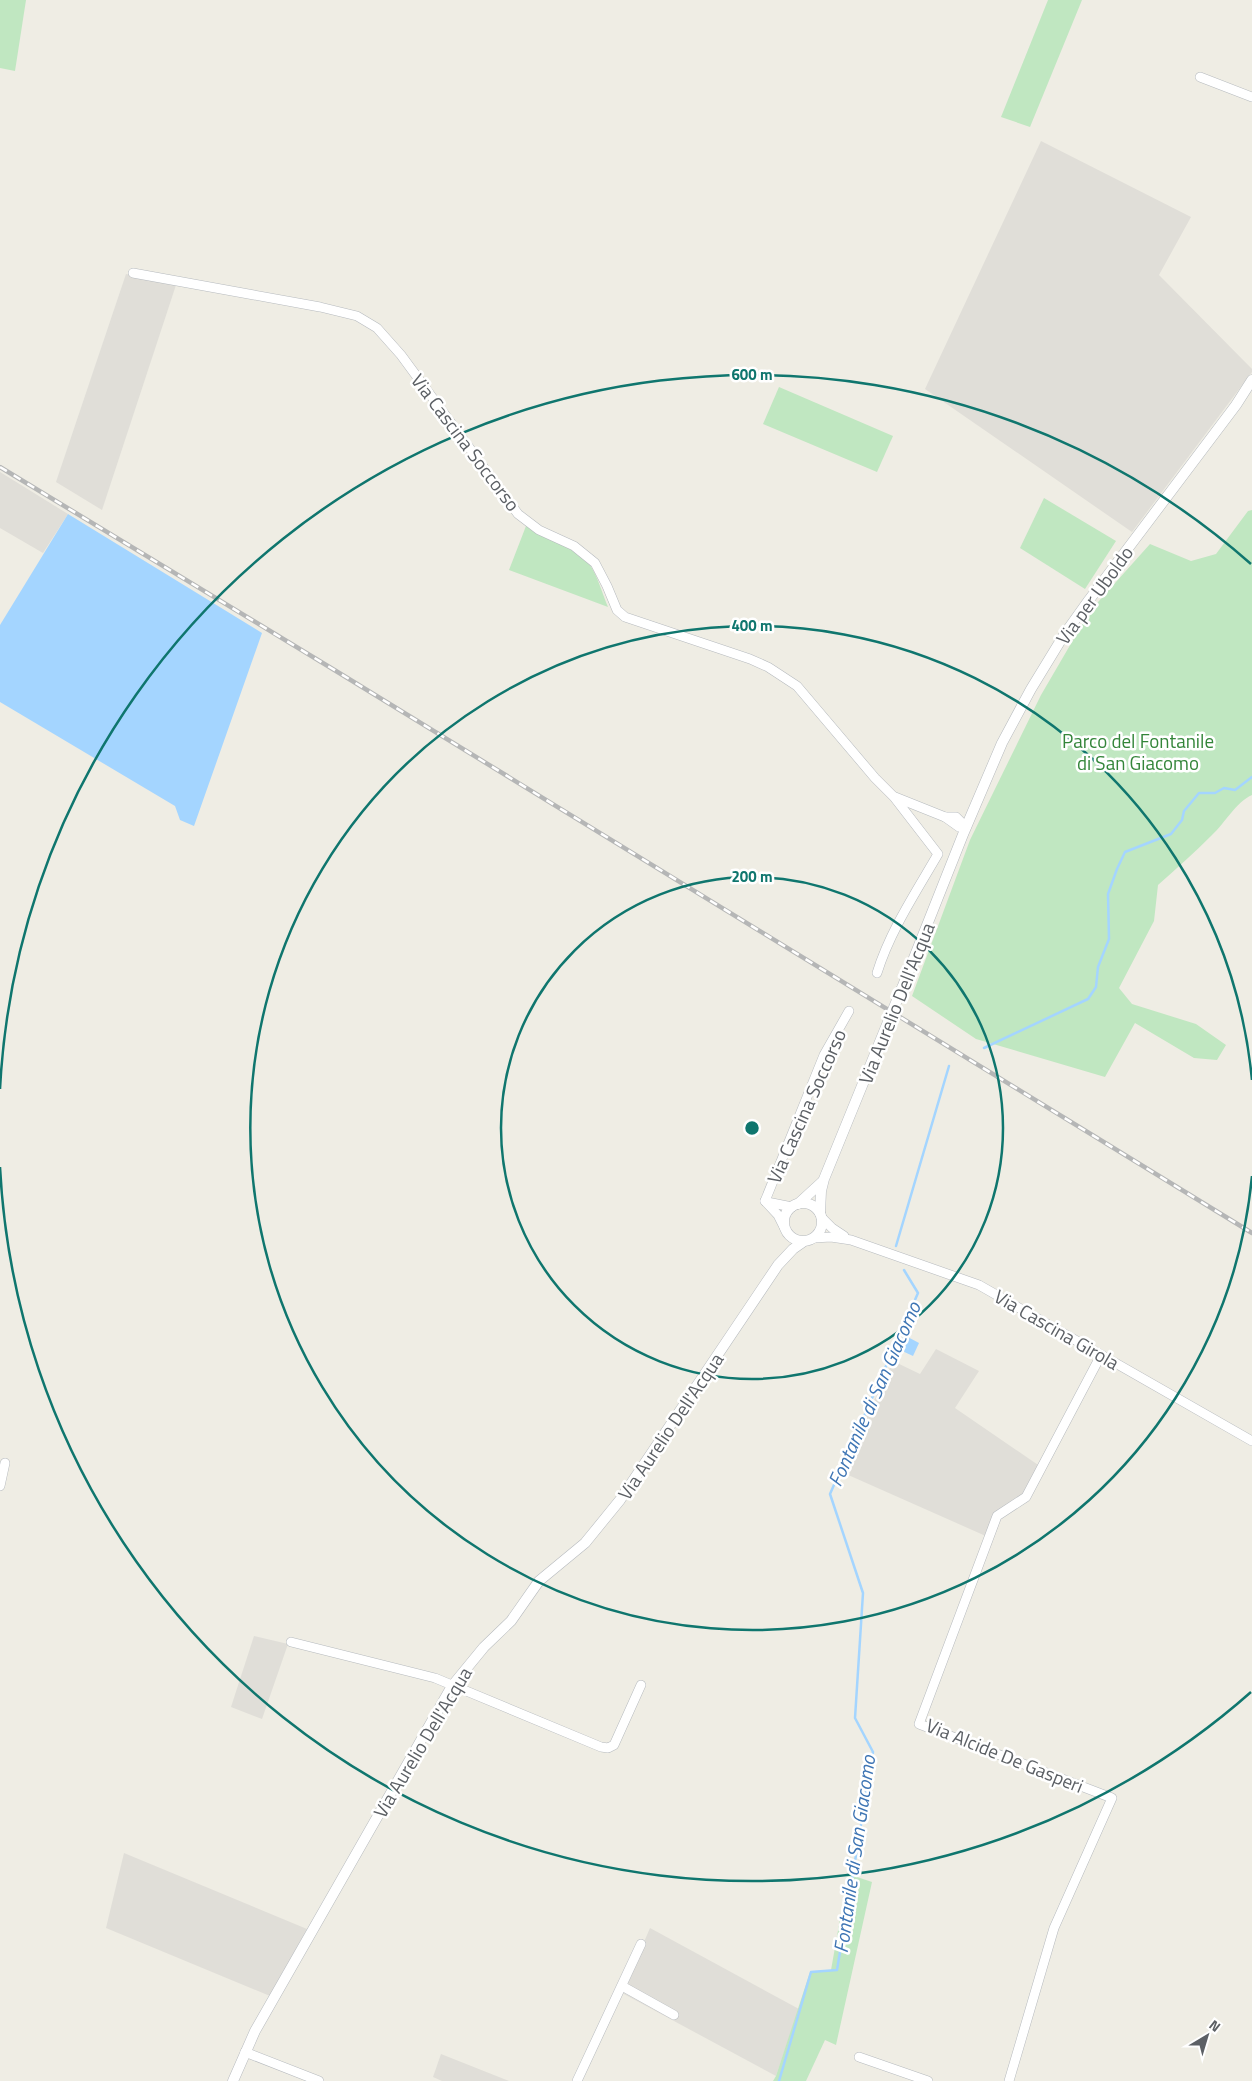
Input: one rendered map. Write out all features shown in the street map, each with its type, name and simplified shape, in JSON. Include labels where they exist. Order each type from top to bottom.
[{"type":"street","points":[[1200,76],[1252,97]]},
{"type":"street","name":"Via Cascina Soccorso","points":[[133,273],[320,307],[357,316],[377,328],[401,354],[518,514],[539,530],[574,546],[595,563],[620,614],[639,623],[750,659],[768,667],[797,686],[876,778],[894,796],[938,854],[893,934],[881,958],[877,973]]},
{"type":"street","name":"Via per Uboldo","points":[[966,827],[1002,743],[1023,702],[1054,650],[1088,600],[1236,405],[1252,380]]},
{"type":"street","name":"Via Cascina Soccorso","points":[[894,796],[945,816],[956,817],[966,827]]},
{"type":"street","name":"Via Aurelio Dell'Acqua","points":[[820,1215],[821,1191],[824,1179],[966,827]]},
{"type":"street","name":"Via Cascina Soccorso","points":[[764,1201],[824,1055],[849,1011]]},
{"type":"street","name":"Via Aurelio Dell'Acqua","points":[[795,1205],[810,1195],[824,1179]]},
{"type":"street","name":"Via Cascina Soccorso","points":[[764,1201],[795,1205]]},
{"type":"street","name":"Via Cascina Soccorso","points":[[764,1201],[778,1215],[786,1230]]},
{"type":"street","points":[[808,1204],[816,1209],[820,1215],[821,1229],[814,1238],[803,1242],[796,1240],[786,1230],[785,1215],[795,1205],[808,1204]]},
{"type":"street","name":"Via Cascina Girola","points":[[820,1215],[832,1228],[851,1240]]},
{"type":"street","name":"Via Aurelio Dell'Acqua","points":[[778,1265],[784,1251],[786,1230]]},
{"type":"street","name":"Via Cascina Girola","points":[[814,1238],[831,1237],[851,1240],[978,1285],[1252,1441]]},
{"type":"street","name":"Via Aurelio Dell'Acqua","points":[[233,2081],[245,2052],[452,1686],[477,1653],[511,1621],[539,1581],[585,1543],[615,1506],[778,1265],[793,1249],[803,1242]]},
{"type":"street","name":"Via Alcide De Gasperi","points":[[1008,2081],[1054,1928],[1112,1798],[919,1724],[996,1516],[1026,1497],[1101,1355]]},
{"type":"street","points":[[0,1486],[5,1464]]},
{"type":"street","points":[[291,1642],[415,1672],[445,1682],[601,1747],[608,1748],[617,1741],[642,1685]]},
{"type":"street","points":[[576,2081],[641,1944]]},
{"type":"street","points":[[622,1986],[674,2016]]},
{"type":"street","points":[[245,2052],[319,2081]]},
{"type":"street","points":[[859,2058],[928,2081]]},
{"type":"shaded area","points":[[1041,141],[1191,217],[1159,275],[1252,369],[1252,372],[1132,532],[925,389]]},
{"type":"shaded area","points":[[126,274],[176,285],[102,510],[56,482]]},
{"type":"shaded area","points":[[0,472],[68,514],[43,553],[0,528]]},
{"type":"shaded area","points":[[936,1349],[979,1371],[955,1408],[1044,1469],[1028,1498],[1001,1519],[992,1542],[988,1537],[846,1474],[866,1414],[893,1361],[920,1374]]},
{"type":"shaded area","points":[[254,1636],[288,1644],[262,1719],[231,1707]]},
{"type":"shaded area","points":[[124,1853],[307,1929],[270,1996],[106,1928]]},
{"type":"shaded area","points":[[650,1928],[799,2009],[776,2076],[622,1993]]},
{"type":"shaded area","points":[[441,2054],[509,2081],[442,2081],[433,2077]]},
{"type":"green space","points":[[0,0],[26,0],[15,71],[0,68]]},
{"type":"green space","points":[[1048,0],[1082,0],[1030,127],[1001,117]]},
{"type":"green space","points":[[779,387],[893,436],[877,472],[763,424]]},
{"type":"green space","points":[[1044,498],[1116,541],[1085,589],[1020,548]]},
{"type":"green space","name":"Parco del Fontanile di San Giacomo","points":[[1252,510],[1252,795],[1246,798],[1192,855],[1158,885],[1154,921],[1119,988],[1132,1004],[1196,1024],[1226,1045],[1217,1060],[1194,1058],[1135,1023],[1105,1077],[976,1039],[912,996],[970,840],[1041,695],[1090,611],[1150,544],[1191,561],[1216,554],[1248,511]]},
{"type":"green space","points":[[526,526],[564,543],[581,555],[593,570],[608,607],[509,570]]},
{"type":"green space","points":[[848,1874],[872,1882],[836,2045],[825,2040],[806,2081],[773,2081],[810,1972],[831,1970]]},
{"type":"water","points":[[68,514],[262,633],[194,826],[180,820],[175,806],[0,702],[0,625]]},
{"type":"water","points":[[904,1335],[919,1343],[913,1356],[898,1349]]},
{"type":"waterway","name":"Fontanile di San Giacomo","points":[[984,1048],[1088,999],[1096,987],[1098,967],[1109,939],[1108,894],[1125,852],[1171,834],[1182,820],[1184,811],[1199,793],[1215,793],[1224,788],[1235,790],[1252,777]]},
{"type":"waterway","name":"Fontanile di San Giacomo","points":[[896,1246],[949,1066]]},
{"type":"waterway","name":"Fontanile di San Giacomo","points":[[779,2081],[811,1972],[837,1970],[873,1752],[855,1718],[863,1593],[830,1494],[918,1293],[904,1270]]},
{"type":"railway","points":[[0,467],[1252,1233]]}]
